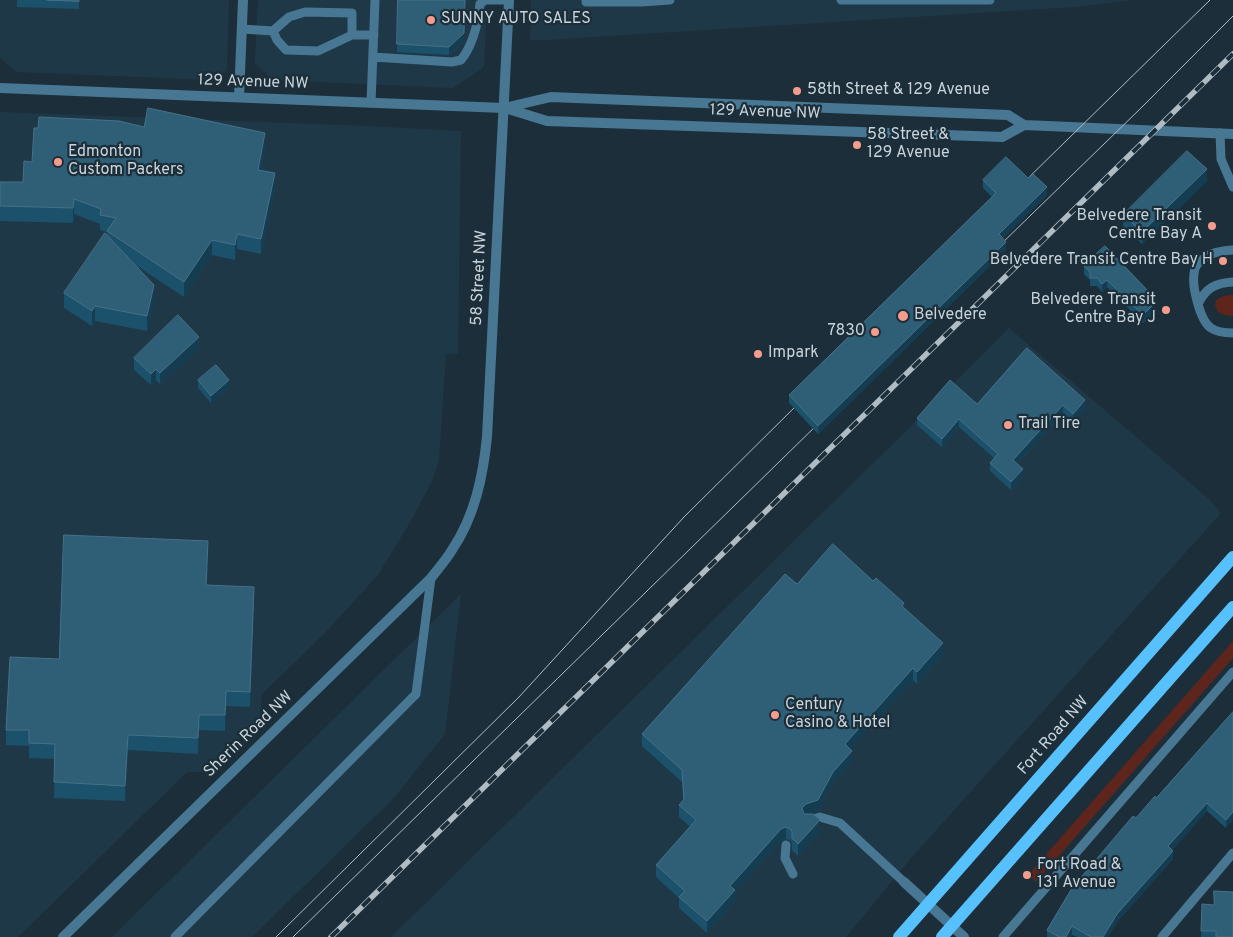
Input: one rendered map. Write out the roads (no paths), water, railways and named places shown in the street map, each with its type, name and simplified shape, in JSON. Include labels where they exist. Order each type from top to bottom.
[{"type":"main road","name":"Fort Road NW","points":[[899,937],[1233,557]]},
{"type":"main road","points":[[942,937],[1233,607]]},
{"type":"street","points":[[239,98],[243,0]]},
{"type":"street","name":"58 Street NW","points":[[452,551],[463,532],[476,499],[485,458],[504,108],[507,0]]},
{"type":"street","name":"129 Avenue NW","points":[[0,88],[504,108],[550,98],[567,98],[1008,115],[1024,126]]},
{"type":"street","name":"129 Avenue NW","points":[[504,108],[547,121],[1002,137],[1024,126],[1233,134]]},
{"type":"street","name":"Sherin Road NW","points":[[63,937],[431,578],[452,551]]},
{"type":"street","points":[[904,882],[964,937]]},
{"type":"lane","points":[[371,103],[375,0]]},
{"type":"lane","points":[[373,57],[452,62],[461,60],[468,52],[478,19],[480,4],[485,0],[507,0]]},
{"type":"lane","points":[[586,0],[586,2],[670,0]]},
{"type":"lane","points":[[841,0],[990,0]]},
{"type":"lane","points":[[242,29],[273,31],[289,17],[305,12],[352,13],[352,35]]},
{"type":"lane","points":[[273,31],[277,40],[286,50],[318,51],[352,35],[374,35]]},
{"type":"lane","points":[[1220,133],[1220,159],[1233,186]]},
{"type":"lane","points":[[1233,250],[1207,256],[1200,261],[1194,276],[1198,304],[1203,319],[1210,328],[1233,333]]},
{"type":"lane","points":[[1198,304],[1202,296],[1211,287],[1220,283],[1233,282]]},
{"type":"lane","points":[[175,937],[416,694],[431,578]]},
{"type":"lane","points":[[1002,937],[1233,672]]},
{"type":"lane","points":[[808,821],[820,817],[840,823],[904,882]]},
{"type":"lane","points":[[786,845],[785,858],[794,874]]},
{"type":"lane","points":[[1162,937],[1233,853]]},
{"type":"lane","points":[[1223,864],[1233,864]]},
{"type":"tram line","points":[[1019,187],[1210,0]]},
{"type":"tram line","points":[[995,250],[1233,16]]},
{"type":"tram line","points":[[276,937],[519,697],[684,517],[803,399]]},
{"type":"tram line","points":[[293,937],[822,420]]},
{"type":"railway","points":[[331,937],[1233,54]]},
{"type":"place","name":"SUNNY AUTO SALES","points":[[431,20]]},
{"type":"place","name":"58th Street & 129 Avenue","points":[[797,91]]},
{"type":"place","name":"58 Street & 129 Avenue","points":[[857,145]]},
{"type":"place","name":"Edmonton Custom Packers","points":[[58,162]]},
{"type":"place","name":"Belvedere Transit Centre Bay A","points":[[1212,226]]},
{"type":"place","name":"Belvedere Transit Centre Bay H","points":[[1223,261]]},
{"type":"place","name":"Belvedere Transit Centre Bay J","points":[[1166,310]]},
{"type":"place","name":"Belvedere","points":[[903,316]]},
{"type":"place","name":"7830","points":[[875,332]]},
{"type":"place","name":"Impark","points":[[758,354]]},
{"type":"place","name":"Trail Tire","points":[[1008,425]]},
{"type":"place","name":"Century Casino & Hotel","points":[[775,715]]},
{"type":"place","name":"Fort Road & 131 Avenue","points":[[1027,875]]}]
